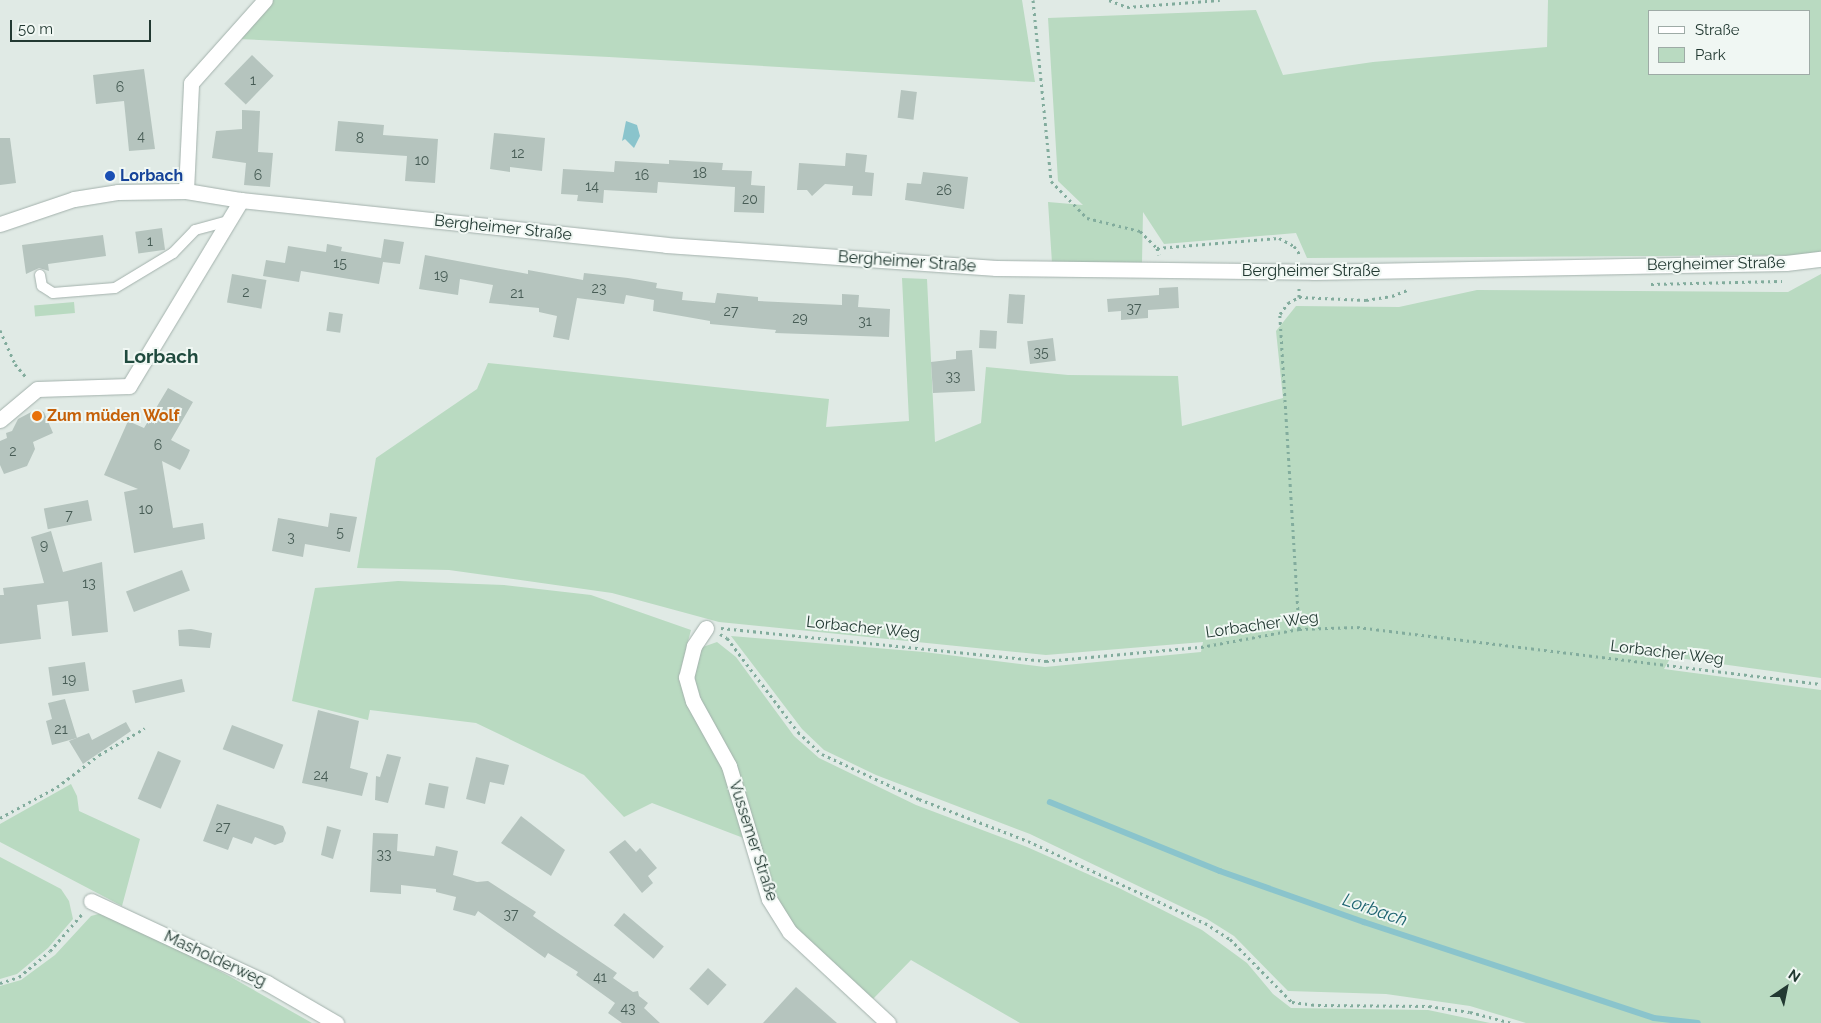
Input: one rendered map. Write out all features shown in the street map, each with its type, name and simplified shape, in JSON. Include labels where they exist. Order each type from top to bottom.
[{"type":"street","points":[[186,191],[191,83],[264,0]]},
{"type":"street","name":"Bergheimer Straße","points":[[0,224],[74,199],[118,192],[186,191],[241,200],[676,246],[996,268],[1313,272],[1786,263],[1821,258]]},
{"type":"street","points":[[0,420],[37,389],[129,386],[241,200]]},
{"type":"street","name":"Vussemer Straße","points":[[706,628],[694,646],[686,678],[693,700],[729,766],[769,899],[790,932],[888,1023]]},
{"type":"street","name":"Masholderweg","points":[[91,900],[267,983],[336,1023]]},
{"type":"lane","points":[[40,275],[42,286],[53,293],[115,288],[173,253],[195,230],[228,222]]},
{"type":"path","points":[[1033,0],[1051,180],[1087,218],[1140,231],[1157,248],[1163,270]]},
{"type":"path","points":[[1109,0],[1127,7],[1220,0]]},
{"type":"path","points":[[1157,248],[1279,238],[1294,246],[1301,256]]},
{"type":"path","points":[[1648,284],[1786,280]]},
{"type":"path","points":[[1299,286],[1299,297]]},
{"type":"path","points":[[1299,629],[1280,314],[1288,303],[1299,297],[1366,300],[1414,288]]},
{"type":"path","points":[[0,330],[16,364]]},
{"type":"path","name":"Lorbacher Weg","points":[[706,628],[742,628],[1046,661],[1201,647],[1299,629],[1358,627],[1821,684]]},
{"type":"path","points":[[706,628],[727,638],[798,732],[822,754],[919,799],[1045,849],[1205,924],[1251,959],[1292,1002],[1318,1005],[1429,1006],[1470,1012],[1512,1023]]},
{"type":"path","points":[[0,818],[57,788],[100,756],[145,728]]},
{"type":"path","points":[[0,982],[19,977],[50,951],[91,900]]},
{"type":"green space","points":[[269,0],[1022,0],[1035,82],[609,57],[238,39]]},
{"type":"green space","points":[[1548,0],[1821,0],[1821,255],[1307,258],[1296,233],[1164,244],[1143,212],[1142,263],[1052,263],[1048,202],[1083,205],[1058,181],[1048,18],[1256,10],[1283,75],[1373,62],[1547,47]]},
{"type":"green space","points":[[1821,274],[1821,678],[1671,657],[1664,669],[1821,690],[1821,1023],[1526,1023],[1470,1006],[1386,994],[1288,991],[1234,936],[1207,919],[1030,834],[876,775],[824,750],[802,729],[731,636],[924,652],[1045,667],[1201,652],[1203,642],[1046,655],[719,622],[612,593],[449,570],[357,568],[376,458],[477,389],[488,363],[829,399],[826,427],[909,421],[902,278],[927,279],[935,442],[981,423],[986,367],[1068,375],[1178,376],[1182,426],[1283,398],[1276,331],[1296,306],[1399,307],[1477,290],[1788,292]]},
{"type":"green space","points":[[74,302],[75,313],[35,316],[34,305]]},
{"type":"green space","points":[[398,581],[504,585],[591,595],[691,630],[679,676],[726,769],[746,839],[652,803],[624,817],[584,775],[476,723],[370,710],[368,720],[292,701],[315,588]]},
{"type":"green space","points":[[717,642],[736,657],[794,736],[819,758],[916,805],[1027,847],[1119,888],[1202,930],[1247,963],[1273,994],[1291,1008],[1428,1010],[1490,1023],[1020,1023],[911,960],[872,1000],[793,929],[771,895],[690,678],[700,648]]},
{"type":"green space","points":[[71,784],[77,796],[79,811],[140,839],[122,906],[0,842],[0,824]]},
{"type":"green space","points":[[0,857],[61,889],[69,901],[73,919],[48,948],[17,974],[0,979]]},
{"type":"green space","points":[[106,912],[229,976],[312,1023],[0,1023],[0,986],[21,980],[55,955],[91,916]]},
{"type":"water","points":[[626,121],[637,125],[640,136],[634,148],[625,139],[622,141]]},
{"type":"building","points":[[252,55],[274,76],[246,105],[224,84]]},
{"type":"building","points":[[144,69],[155,149],[129,151],[124,101],[96,104],[93,75]]},
{"type":"building","points":[[901,90],[917,92],[913,120],[898,118]]},
{"type":"building","points":[[242,110],[260,111],[258,152],[273,153],[270,187],[244,185],[246,163],[212,158],[216,131],[242,129]]},
{"type":"building","points":[[338,121],[384,125],[383,135],[438,139],[435,183],[405,181],[407,156],[335,151]]},
{"type":"building","points":[[494,133],[545,138],[542,171],[510,167],[510,172],[490,169]]},
{"type":"building","points":[[0,138],[10,138],[16,183],[0,185]]},
{"type":"building","points":[[846,153],[867,155],[865,172],[874,173],[872,196],[852,195],[853,186],[825,184],[812,196],[807,190],[797,190],[799,163],[845,166]]},
{"type":"building","points":[[669,160],[723,163],[722,170],[752,171],[751,185],[765,186],[764,213],[734,212],[735,187],[658,182],[657,193],[604,190],[603,203],[577,201],[578,195],[561,194],[563,169],[614,172],[615,161],[669,164]]},
{"type":"building","points":[[923,172],[968,177],[964,209],[905,200],[907,183],[921,184]]},
{"type":"building","points":[[162,228],[165,250],[138,254],[135,232]]},
{"type":"building","points":[[103,235],[106,256],[48,264],[49,271],[39,268],[26,274],[22,245]]},
{"type":"building","points":[[384,239],[404,242],[400,264],[383,262],[379,284],[301,271],[299,282],[263,276],[266,260],[285,263],[288,246],[326,252],[327,244],[342,247],[341,251],[381,258]]},
{"type":"building","points":[[425,255],[528,274],[528,270],[583,280],[584,273],[657,283],[656,288],[683,292],[682,300],[715,303],[717,293],[758,297],[758,301],[842,305],[842,294],[859,295],[858,307],[890,309],[889,337],[775,333],[776,330],[710,324],[710,321],[653,311],[654,300],[626,295],[624,304],[577,298],[569,340],[553,337],[557,316],[539,312],[539,308],[489,303],[493,285],[460,279],[458,295],[419,289]]},
{"type":"building","points":[[232,274],[266,280],[261,309],[227,303]]},
{"type":"building","points":[[1178,287],[1179,308],[1148,310],[1148,318],[1121,320],[1121,311],[1108,312],[1107,299],[1159,295],[1159,288]]},
{"type":"building","points":[[1009,294],[1025,295],[1023,324],[1007,323]]},
{"type":"building","points":[[329,312],[343,314],[340,333],[326,331]]},
{"type":"building","points":[[980,330],[997,331],[996,349],[979,348]]},
{"type":"building","points":[[1053,338],[1056,361],[1030,364],[1027,341]]},
{"type":"building","points":[[972,350],[975,391],[933,393],[931,362],[956,359],[956,351]]},
{"type":"building","points":[[168,388],[193,402],[171,440],[190,450],[187,457],[180,470],[162,461],[173,528],[203,523],[205,539],[134,553],[124,492],[138,489],[104,475],[128,421],[144,428]]},
{"type":"building","points":[[37,409],[44,412],[53,433],[33,442],[35,449],[27,466],[4,474],[0,465],[0,441],[7,438],[6,433],[12,431],[18,419]]},
{"type":"building","points":[[88,500],[92,521],[48,529],[44,509]]},
{"type":"building","points":[[330,513],[357,517],[350,552],[305,544],[303,557],[272,551],[278,518],[328,527]]},
{"type":"building","points":[[51,531],[63,572],[102,562],[108,632],[72,636],[68,601],[37,605],[41,639],[0,644],[0,595],[4,595],[3,588],[44,583],[31,537]]},
{"type":"building","points":[[182,570],[190,591],[134,612],[126,592]]},
{"type":"building","points":[[191,629],[212,633],[210,648],[179,646],[178,630]]},
{"type":"building","points":[[85,662],[89,691],[52,696],[48,667]]},
{"type":"building","points":[[182,679],[185,692],[135,703],[132,690]]},
{"type":"building","points":[[65,699],[77,738],[52,745],[46,721],[52,719],[48,703]]},
{"type":"building","points":[[318,710],[359,721],[350,768],[368,773],[362,796],[302,783]]},
{"type":"building","points":[[126,722],[131,731],[83,764],[69,741],[89,733],[92,740]]},
{"type":"building","points":[[232,725],[283,745],[274,769],[223,749]]},
{"type":"building","points":[[158,751],[181,761],[161,809],[138,799]]},
{"type":"building","points":[[387,754],[401,757],[388,803],[375,800],[376,776],[380,777]]},
{"type":"building","points":[[476,757],[509,765],[504,785],[490,782],[485,804],[466,799]]},
{"type":"building","points":[[429,783],[449,787],[444,808],[425,805]]},
{"type":"building","points":[[217,804],[283,826],[286,833],[283,842],[275,845],[255,837],[252,844],[233,837],[228,850],[203,841]]},
{"type":"building","points":[[521,816],[565,850],[551,876],[501,843]]},
{"type":"building","points":[[327,826],[341,830],[333,859],[321,855]]},
{"type":"building","points":[[373,833],[398,834],[397,851],[434,856],[436,846],[458,851],[453,875],[477,882],[488,881],[536,912],[533,916],[617,973],[613,978],[633,992],[638,991],[639,996],[648,1003],[644,1008],[660,1023],[622,1023],[608,1013],[615,1003],[576,975],[578,972],[548,953],[545,958],[478,911],[475,916],[453,910],[456,897],[436,892],[436,889],[401,885],[401,894],[370,892]]},
{"type":"building","points":[[625,840],[636,852],[640,848],[657,868],[648,876],[653,883],[642,893],[609,852]]},
{"type":"building","points":[[624,913],[664,946],[654,959],[614,925]]},
{"type":"building","points":[[708,968],[727,985],[708,1006],[689,989]]},
{"type":"building","points":[[796,987],[837,1023],[763,1023]]},
{"type":"waterway","name":"Lorbach","points":[[1050,802],[1220,871],[1364,922],[1654,1018],[1698,1023]]},
{"type":"place","name":"Lorbach","points":[[110,176]]},
{"type":"place","name":"Zum müden Wolf","points":[[37,416]]},
{"type":"district","name":"Lorbach","points":[[161,357]]}]
